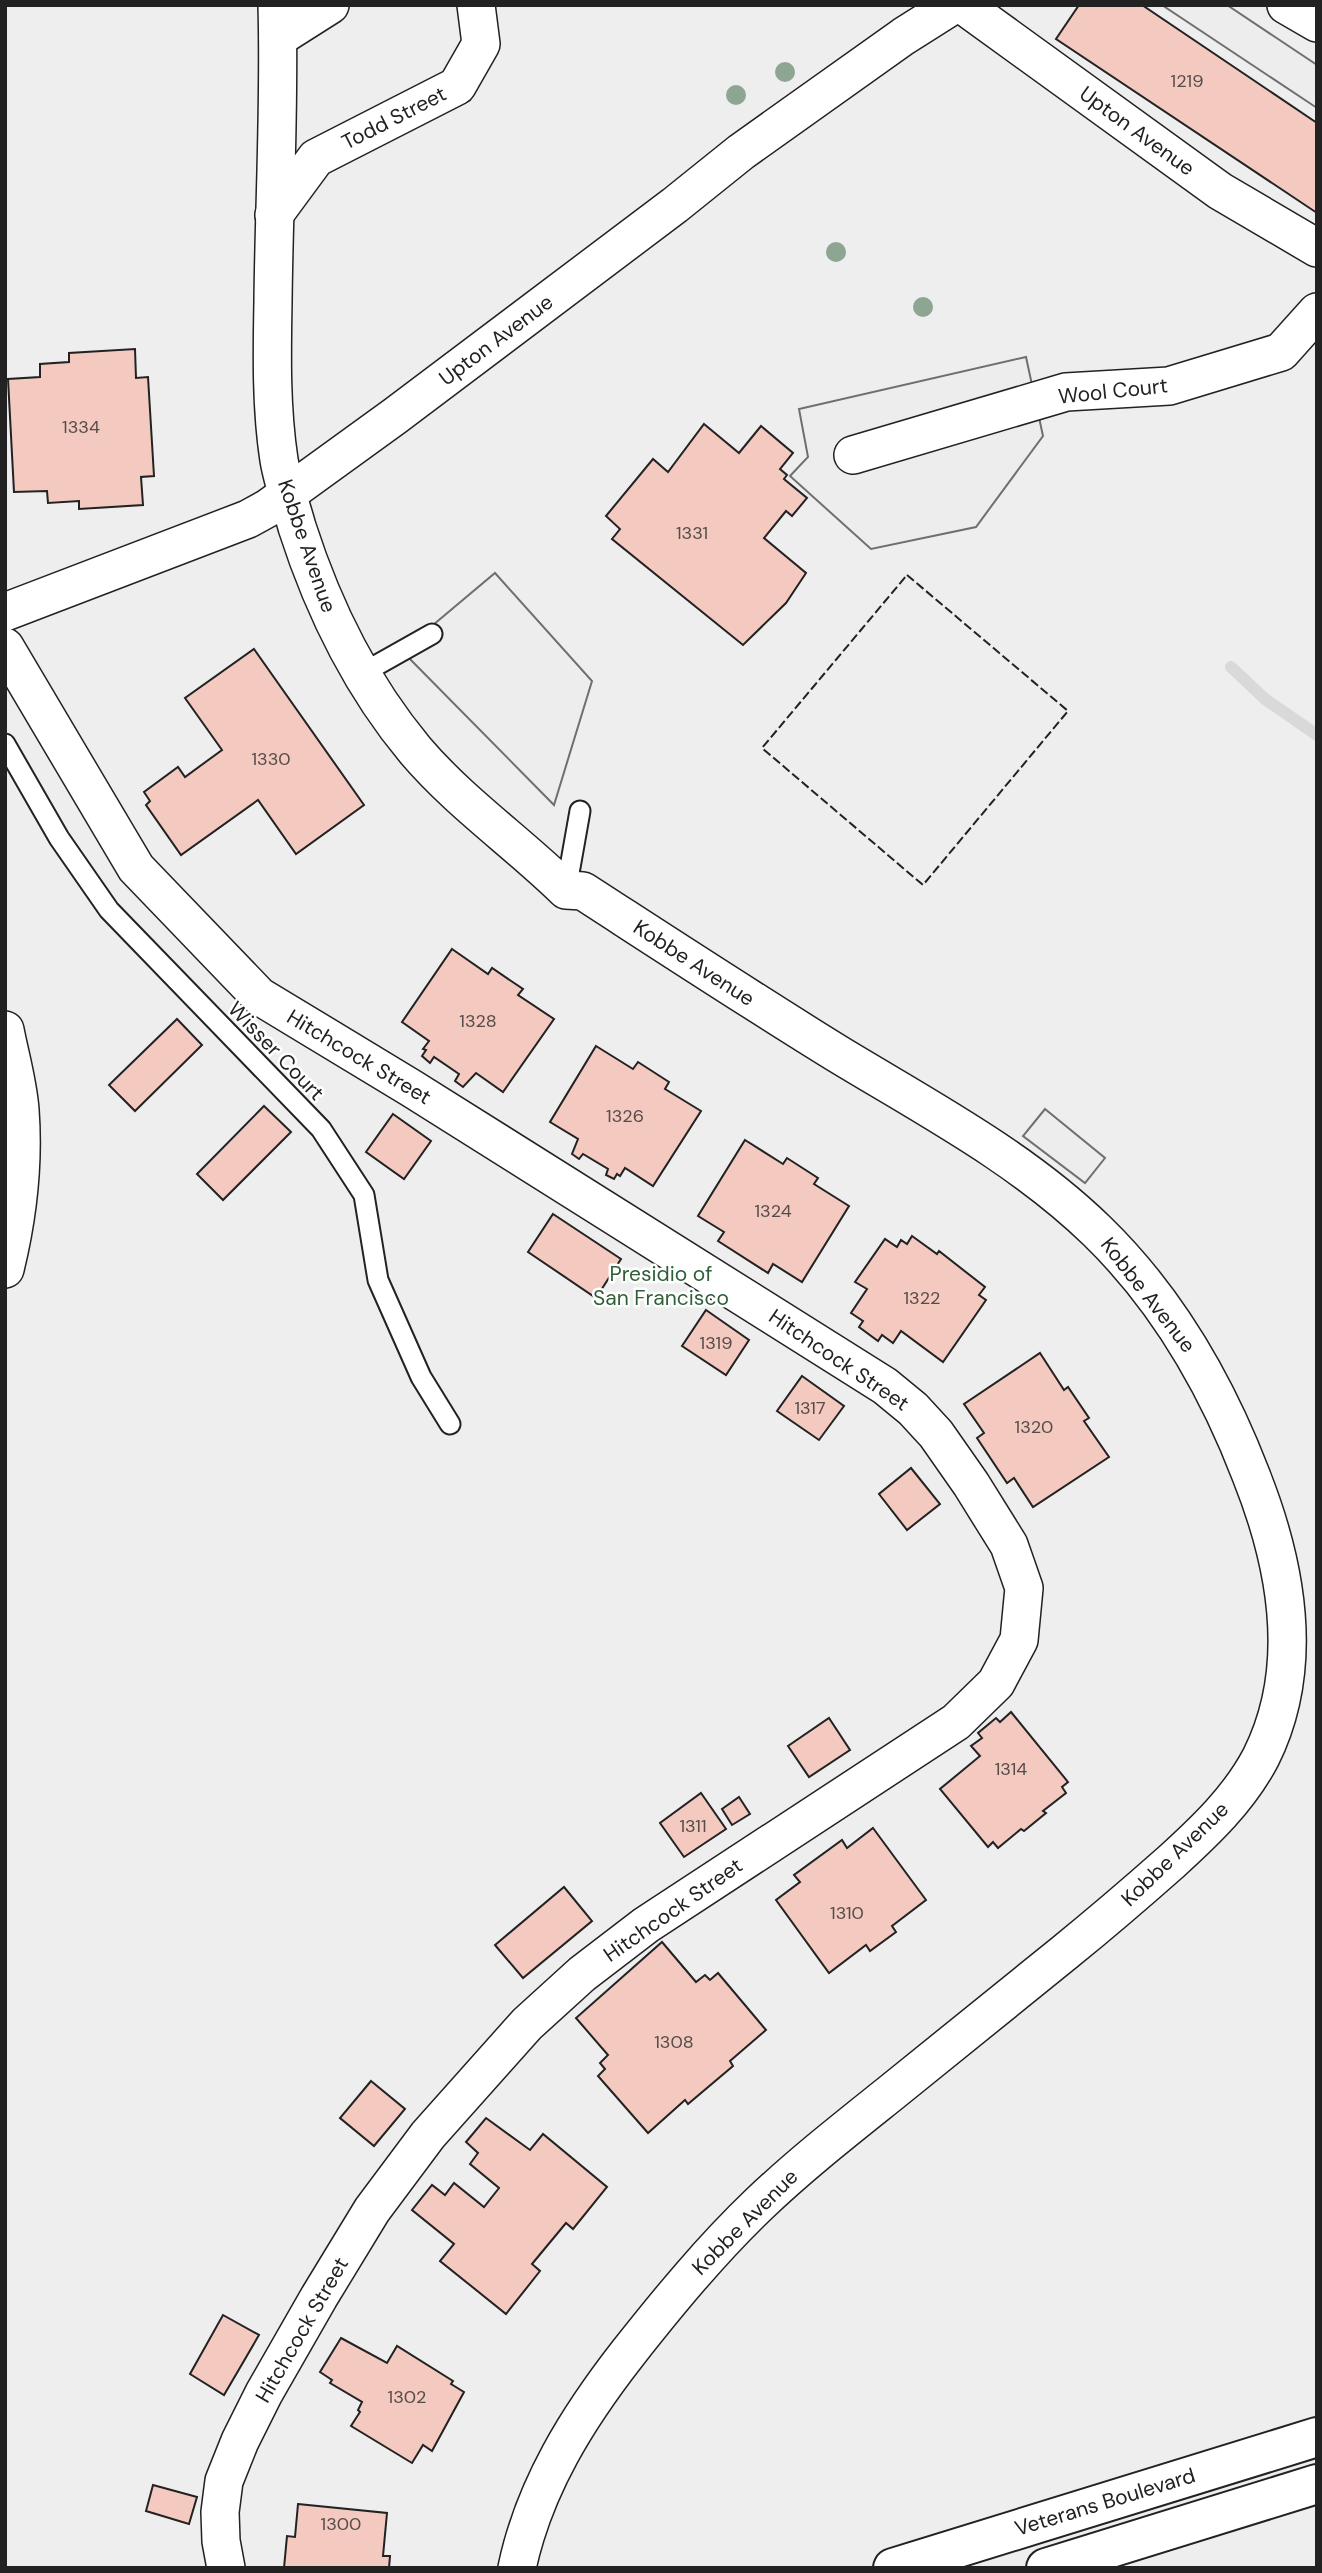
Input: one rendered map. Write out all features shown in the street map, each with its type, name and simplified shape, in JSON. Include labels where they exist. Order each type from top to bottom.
[{"type":"highway","name":"Veterans Boulevard","points":[[893,2568],[1317,2437]]},
{"type":"highway","points":[[1046,2568],[1317,2484]]},
{"type":"street","points":[[278,22],[330,5]]},
{"type":"street","name":"Todd Street","points":[[274,215],[316,158],[457,86],[481,44],[476,5]]},
{"type":"street","name":"Upton Avenue","points":[[5,612],[248,519],[288,496],[741,152],[904,36],[953,5]]},
{"type":"street","name":"Upton Avenue","points":[[963,5],[1220,191],[1317,248]]},
{"type":"street","points":[[1286,5],[1317,23]]},
{"type":"street","name":"Kobbe Avenue","points":[[278,22],[272,355],[279,461],[310,567],[330,616],[361,674],[415,749],[450,789],[489,824],[531,855],[566,890],[583,891],[803,1032],[974,1136],[1058,1196],[1114,1248],[1162,1307],[1194,1353],[1239,1445],[1273,1534],[1283,1581],[1287,1656],[1282,1693],[1262,1754],[1244,1786],[1218,1817],[1106,1919],[797,2169],[746,2218],[680,2290],[617,2368],[562,2450],[525,2532],[517,2568]]},
{"type":"street","name":"Wool Court","points":[[853,456],[1066,392],[1169,386],[1281,352],[1317,312]]},
{"type":"street","name":"Hitchcock Street","points":[[5,647],[136,868],[259,996],[411,1088],[885,1386],[913,1409],[936,1434],[971,1484],[1009,1545],[1024,1588],[1019,1640],[996,1683],[956,1721],[646,1925],[582,1974],[527,2024],[428,2135],[372,2210],[264,2393],[240,2441],[224,2481],[220,2512],[226,2568]]},
{"type":"street","points":[[5,1030],[20,1107],[22,1172],[13,1236],[5,1269]]},
{"type":"lane","points":[[361,674],[432,634]]},
{"type":"lane","name":"Wisser Court","points":[[5,744],[59,838],[109,910],[321,1129],[364,1195],[379,1280],[421,1377],[450,1424]]},
{"type":"lane","points":[[566,890],[580,811]]},
{"type":"green space","name":"Presidio of San Francisco","points":[[5,5],[1317,5],[1317,2568],[5,2568]]},
{"type":"shaded area","points":[[1162,5],[1227,5],[1317,65],[1317,108]]},
{"type":"shaded area","points":[[1026,357],[1043,436],[976,527],[871,549],[790,476],[808,457],[799,409]]},
{"type":"shaded area","points":[[495,573],[592,681],[554,805],[402,651]]},
{"type":"shaded area","points":[[1045,1109],[1105,1158],[1085,1183],[1023,1136]]},
{"type":"building","points":[[1079,5],[1142,5],[1317,123],[1317,213],[1056,39]]},
{"type":"building","points":[[135,349],[136,378],[148,377],[154,476],[141,477],[143,505],[79,509],[79,501],[48,503],[47,491],[14,492],[8,379],[40,377],[40,364],[69,362],[69,353]]},
{"type":"building","points":[[704,424],[739,453],[761,426],[793,453],[780,469],[787,475],[784,479],[807,498],[792,516],[786,511],[764,538],[806,573],[786,603],[743,645],[612,539],[620,529],[606,516],[653,459],[668,472]]},
{"type":"building","points":[[254,649],[364,805],[296,854],[258,800],[181,855],[146,805],[150,801],[144,792],[178,767],[185,777],[222,750],[185,698]]},
{"type":"building","points":[[452,949],[488,974],[492,968],[523,989],[518,995],[554,1019],[503,1092],[476,1073],[463,1087],[455,1081],[459,1074],[434,1057],[430,1063],[422,1056],[429,1041],[402,1022]]},
{"type":"building","points":[[177,1019],[202,1045],[135,1111],[109,1085]]},
{"type":"building","points":[[596,1046],[633,1069],[638,1062],[669,1082],[665,1089],[701,1111],[653,1186],[625,1168],[620,1176],[617,1174],[614,1179],[606,1175],[608,1169],[583,1154],[579,1159],[572,1154],[578,1139],[550,1122]]},
{"type":"building","points":[[264,1106],[291,1132],[223,1200],[197,1174]]},
{"type":"building","points":[[393,1114],[431,1141],[404,1179],[366,1152]]},
{"type":"building","points":[[745,1140],[783,1164],[787,1158],[818,1178],[814,1184],[849,1206],[802,1282],[773,1264],[768,1273],[718,1241],[724,1232],[698,1216]]},
{"type":"building","points":[[553,1214],[621,1259],[596,1298],[528,1252]]},
{"type":"building","points":[[912,1236],[937,1254],[939,1251],[985,1287],[979,1295],[986,1300],[943,1362],[901,1331],[893,1343],[882,1335],[878,1341],[859,1327],[863,1321],[851,1313],[867,1289],[855,1282],[885,1239],[897,1247],[901,1240],[907,1244]]},
{"type":"building","points":[[706,1310],[749,1340],[726,1375],[682,1346]]},
{"type":"building","points":[[1040,1353],[1064,1390],[1068,1387],[1089,1418],[1084,1421],[1109,1457],[1033,1507],[1014,1478],[1007,1483],[977,1438],[984,1433],[964,1404]]},
{"type":"building","points":[[802,1376],[844,1406],[819,1440],[777,1411]]},
{"type":"building","points":[[911,1468],[940,1504],[907,1530],[879,1494]]},
{"type":"building","points":[[1011,1712],[1068,1782],[1062,1787],[1066,1793],[1024,1831],[1021,1829],[998,1848],[993,1842],[988,1847],[940,1789],[980,1756],[971,1746],[982,1738],[978,1733],[996,1718],[1000,1722]]},
{"type":"building","points":[[829,1718],[850,1750],[809,1777],[788,1746]]},
{"type":"building","points":[[701,1793],[726,1829],[684,1857],[660,1823]]},
{"type":"building","points":[[739,1797],[750,1814],[732,1825],[722,1809]]},
{"type":"building","points":[[873,1828],[926,1900],[892,1926],[896,1932],[870,1951],[866,1945],[829,1973],[776,1900],[800,1882],[794,1875],[842,1840],[847,1848]]},
{"type":"building","points":[[564,1887],[592,1921],[523,1978],[495,1945]]},
{"type":"building","points":[[662,1942],[696,1982],[705,1975],[710,1980],[718,1973],[766,2030],[730,2061],[733,2066],[688,2104],[685,2100],[648,2133],[598,2076],[605,2069],[600,2063],[608,2055],[576,2018]]},
{"type":"building","points":[[371,2081],[405,2109],[374,2146],[340,2118]]},
{"type":"building","points":[[486,2118],[530,2150],[543,2134],[607,2187],[573,2229],[566,2223],[532,2264],[540,2271],[506,2314],[440,2261],[454,2244],[412,2210],[432,2185],[445,2195],[454,2183],[484,2207],[499,2188],[470,2164],[478,2153],[466,2142]]},
{"type":"building","points":[[223,2315],[259,2335],[224,2395],[190,2374]]},
{"type":"building","points":[[341,2338],[387,2363],[397,2346],[453,2381],[451,2384],[464,2392],[432,2451],[423,2445],[412,2463],[351,2426],[360,2412],[358,2410],[362,2402],[330,2383],[332,2380],[320,2372]]},
{"type":"building","points":[[153,2485],[197,2497],[189,2524],[146,2511]]},
{"type":"building","points":[[298,2504],[387,2513],[383,2556],[390,2556],[389,2568],[284,2568],[287,2536],[295,2537]]},
{"type":"waterway","points":[[1231,667],[1265,699],[1317,735]]},
{"type":"fence","points":[[907,575],[1068,711],[923,885],[762,748],[907,575]]}]
